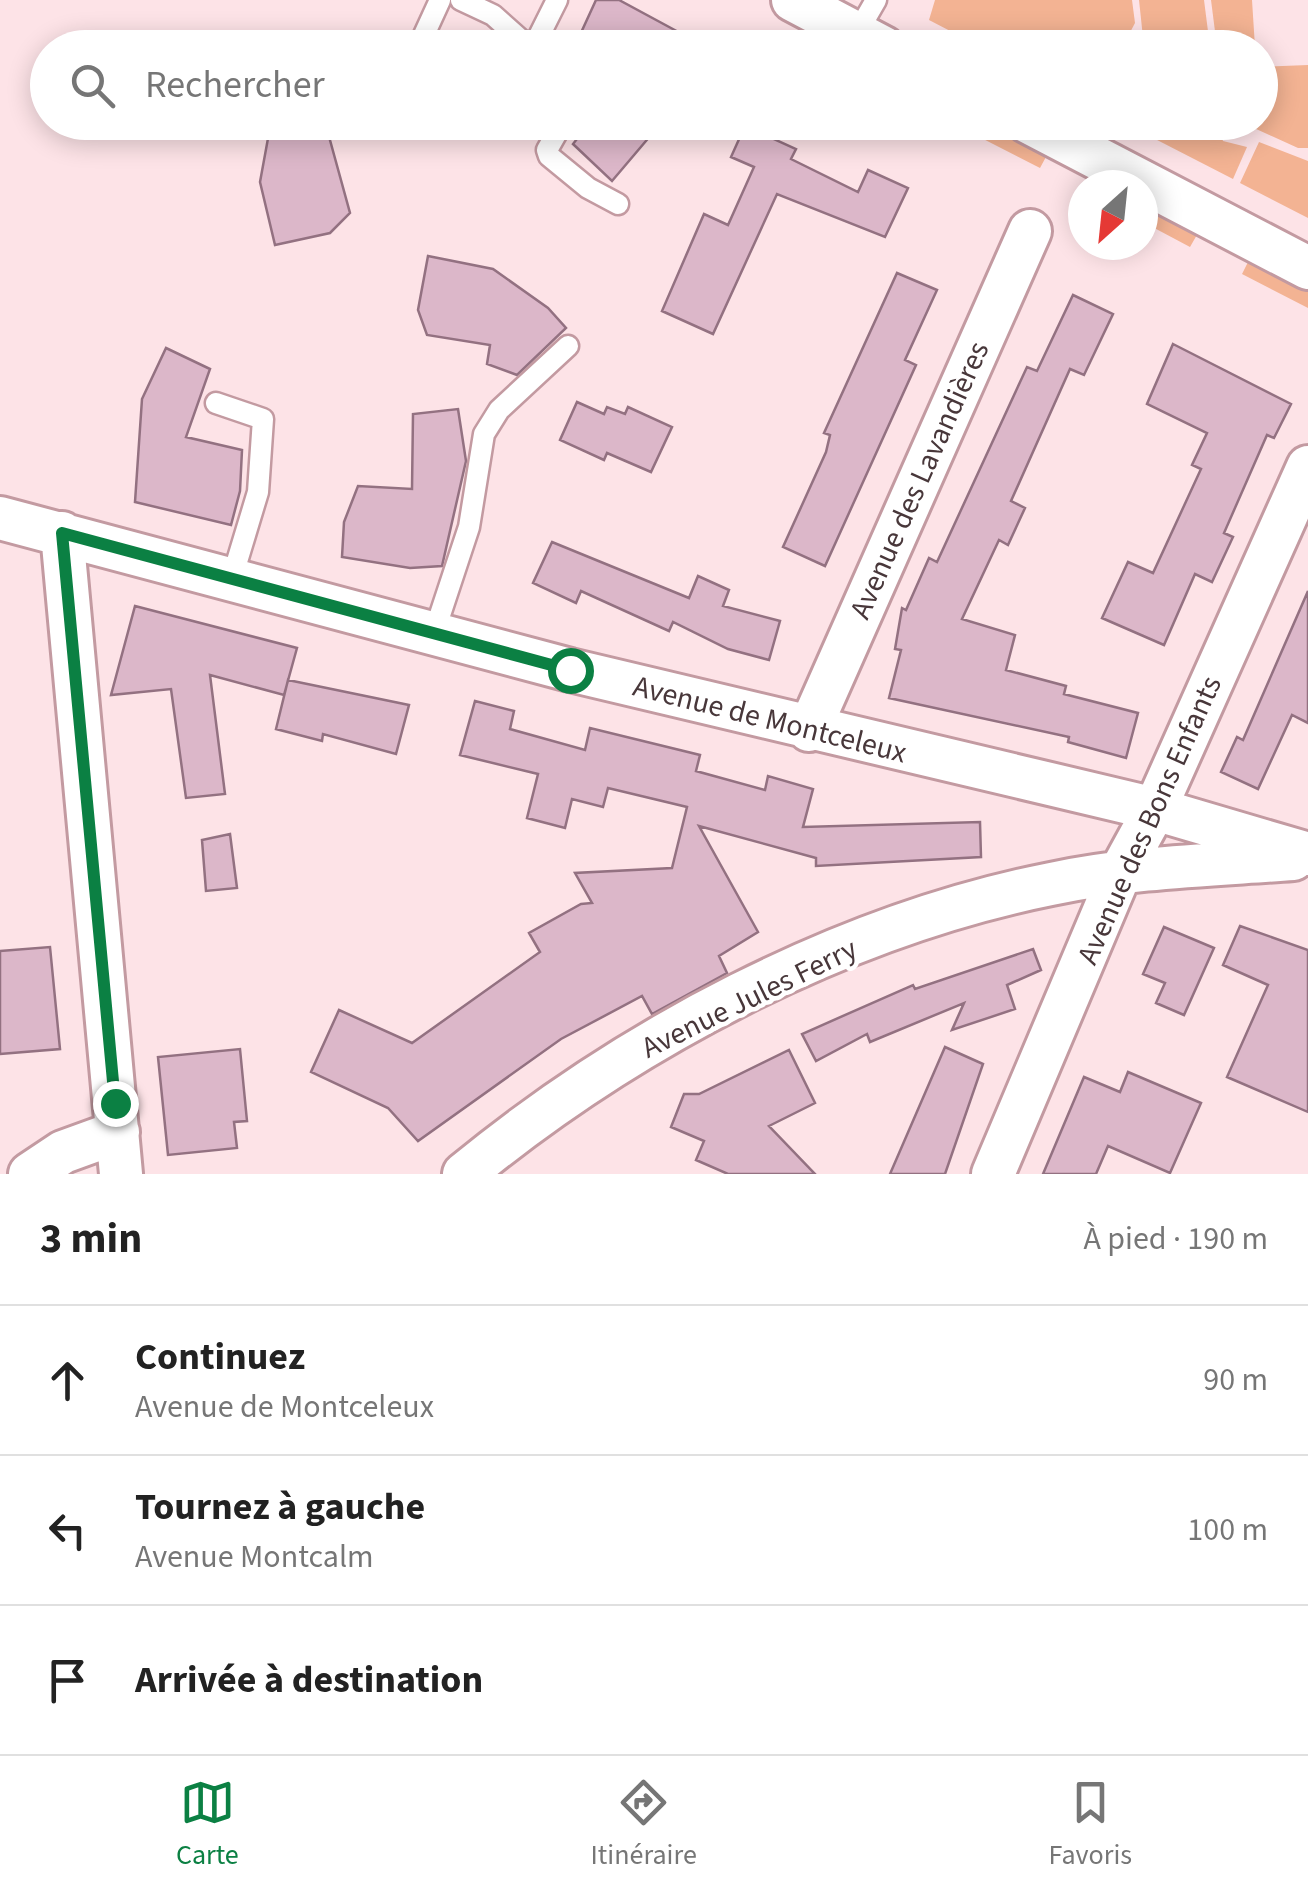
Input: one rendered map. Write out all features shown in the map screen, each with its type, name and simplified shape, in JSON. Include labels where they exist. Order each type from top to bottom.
[{"type":"street","points":[[793,0],[872,27]]},
{"type":"street","points":[[1063,140],[1308,268]]},
{"type":"street","name":"Avenue des Lavandières","points":[[809,730],[1030,231]]},
{"type":"street","name":"Avenue des Bons Enfants","points":[[993,1174],[1121,872],[1155,808],[1308,467]]},
{"type":"street","name":"Avenue de Montceleux","points":[[0,518],[809,730],[1155,808],[1308,856]]},
{"type":"street","points":[[62,533],[121,1174]]},
{"type":"street","name":"Avenue Jules Ferry","points":[[464,1174],[521,1127],[668,1032],[825,954],[1048,884],[1121,872],[1308,856]]},
{"type":"street","points":[[30,1174],[62,1152],[118,1132]]},
{"type":"lane","points":[[426,30],[440,0]]},
{"type":"lane","points":[[462,0],[494,15],[511,30]]},
{"type":"lane","points":[[541,30],[557,0]]},
{"type":"lane","points":[[553,140],[547,150],[550,156],[588,188],[618,204]]},
{"type":"lane","points":[[434,633],[470,527],[484,434],[499,410],[568,346]]},
{"type":"lane","points":[[216,403],[264,419],[258,492],[232,578]]},
{"type":"shaded area","points":[[935,0],[1132,0],[1135,23],[1131,30],[948,30],[929,20]]},
{"type":"shaded area","points":[[1139,0],[1204,0],[1208,30],[1142,30]]},
{"type":"shaded area","points":[[1211,0],[1252,0],[1254,30],[1215,30]]},
{"type":"shaded area","points":[[1308,65],[1308,148],[1278,139],[1278,66]]},
{"type":"shaded area","points":[[985,140],[1018,140],[1047,155],[1040,168]]},
{"type":"shaded area","points":[[1157,140],[1223,140],[1247,147],[1233,179]]},
{"type":"shaded area","points":[[1259,142],[1308,161],[1308,218],[1240,183]]},
{"type":"shaded area","points":[[1158,212],[1198,233],[1190,247],[1158,230]]},
{"type":"shaded area","points":[[1249,260],[1308,290],[1308,308],[1242,274]]},
{"type":"building","points":[[596,0],[619,0],[675,30],[582,30]]},
{"type":"building","points":[[268,140],[330,140],[350,213],[330,233],[275,245],[260,182]]},
{"type":"building","points":[[576,140],[647,140],[612,181],[573,144]]},
{"type":"building","points":[[739,140],[776,140],[796,149],[791,159],[858,192],[868,170],[908,188],[885,237],[777,194],[713,334],[662,311],[704,214],[728,225],[754,167],[731,157]]},
{"type":"building","points":[[428,256],[493,269],[548,308],[566,328],[517,375],[487,364],[490,345],[427,335],[418,310]]},
{"type":"building","points":[[897,273],[937,290],[905,360],[916,365],[825,566],[783,547],[826,452],[830,435],[824,433]]},
{"type":"building","points":[[1073,295],[1113,314],[1084,375],[1070,369],[1011,501],[1025,508],[1008,545],[999,540],[962,619],[1015,635],[1006,670],[1066,686],[1064,694],[1138,713],[1126,758],[1068,742],[1069,737],[889,698],[901,650],[895,649],[902,608],[906,610],[929,558],[937,562],[1027,367],[1037,371]]},
{"type":"building","points":[[1173,344],[1291,404],[1274,438],[1267,435],[1224,533],[1233,537],[1212,582],[1195,574],[1164,645],[1102,618],[1128,562],[1153,573],[1201,469],[1192,465],[1207,433],[1147,404]]},
{"type":"building","points":[[166,348],[210,369],[186,437],[242,450],[240,491],[231,525],[135,502],[142,399]]},
{"type":"building","points":[[577,402],[604,414],[607,407],[625,414],[628,407],[672,427],[651,472],[607,453],[604,460],[560,440]]},
{"type":"building","points":[[458,409],[466,461],[442,566],[410,568],[342,557],[344,522],[358,486],[412,489],[413,414]]},
{"type":"building","points":[[552,542],[689,598],[698,576],[729,590],[723,606],[780,621],[769,660],[728,649],[673,622],[669,631],[581,591],[576,603],[533,583]]},
{"type":"building","points":[[1308,591],[1308,723],[1292,715],[1258,789],[1221,772],[1237,737],[1243,740]]},
{"type":"building","points":[[135,606],[297,648],[284,695],[210,675],[225,794],[186,798],[171,689],[111,695]]},
{"type":"building","points":[[288,680],[409,705],[396,754],[323,734],[322,741],[276,729]]},
{"type":"building","points":[[475,701],[514,711],[510,729],[585,750],[590,728],[700,755],[696,771],[765,790],[768,776],[813,789],[803,827],[980,822],[981,857],[816,866],[816,858],[699,826],[758,932],[719,956],[727,973],[652,1014],[642,996],[561,1039],[418,1141],[388,1108],[311,1072],[339,1010],[412,1043],[540,952],[529,933],[581,904],[592,903],[575,873],[672,868],[687,807],[608,788],[603,807],[572,799],[565,828],[527,818],[538,774],[460,755]]},
{"type":"building","points":[[230,834],[237,888],[206,891],[202,840]]},
{"type":"building","points":[[1240,926],[1308,950],[1308,1112],[1227,1077],[1268,985],[1223,965]]},
{"type":"building","points":[[1164,927],[1214,948],[1184,1015],[1156,1003],[1165,983],[1143,974]]},
{"type":"building","points":[[50,947],[60,1049],[0,1054],[0,951]]},
{"type":"building","points":[[1033,949],[1041,970],[1007,985],[1015,1009],[952,1030],[964,1003],[870,1042],[867,1034],[816,1061],[802,1034],[913,985],[915,989]]},
{"type":"building","points":[[945,1047],[983,1064],[945,1174],[890,1174]]},
{"type":"building","points":[[240,1049],[247,1121],[234,1122],[237,1148],[168,1155],[158,1057]]},
{"type":"building","points":[[789,1050],[815,1103],[769,1126],[815,1174],[728,1174],[696,1160],[704,1141],[671,1127],[684,1094],[699,1094]]},
{"type":"building","points":[[1128,1072],[1201,1103],[1170,1173],[1108,1146],[1096,1174],[1043,1174],[1084,1077],[1120,1092]]},
{"type":"route","points":[[115,1103],[62,533],[570,670]]}]
